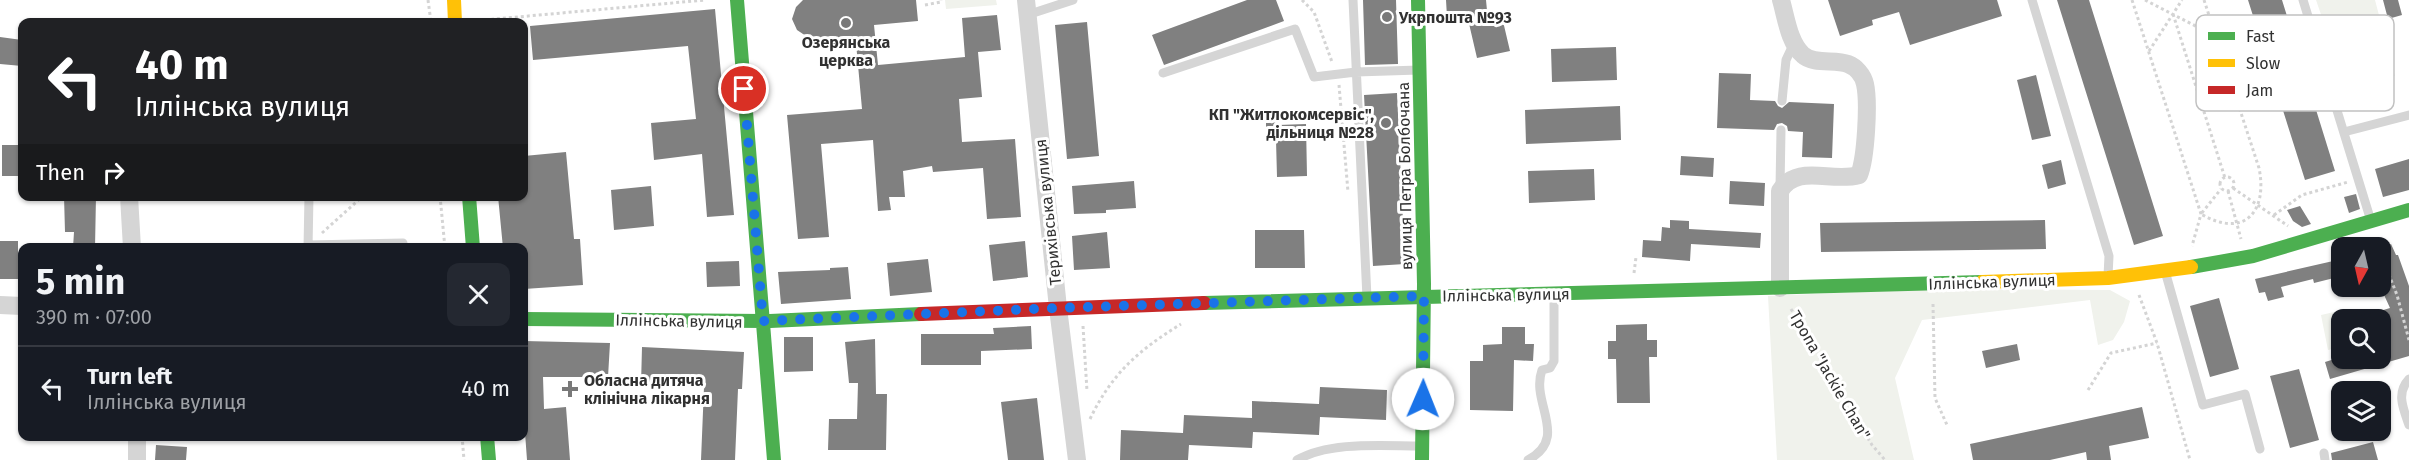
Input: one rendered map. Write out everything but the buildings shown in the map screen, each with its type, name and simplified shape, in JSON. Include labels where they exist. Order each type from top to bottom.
[{"type":"street","points":[[454,0],[455,18]]},
{"type":"street","points":[[737,0],[774,460]]},
{"type":"street","name":"вулиця Петра Болбочана","points":[[1418,0],[1424,296],[1422,453]]},
{"type":"street","points":[[1779,288],[1780,191],[1786,180],[1800,175],[1847,178],[1859,175],[1863,165],[1866,97],[1865,83],[1858,69],[1847,63],[1820,61],[1804,56],[1794,43],[1781,0]]},
{"type":"street","name":"Терихівська вулиця","points":[[1026,8],[1058,308],[1077,460]]},
{"type":"street","points":[[129,201],[132,243]]},
{"type":"street","points":[[469,201],[472,243]]},
{"type":"street","name":"Іллінська вулиця","points":[[528,319],[763,321],[1058,308],[1424,296],[1711,294],[1745,293],[1779,288],[2108,278],[2186,268],[2253,256],[2409,210]]},
{"type":"street","points":[[0,305],[18,306]]},
{"type":"street","points":[[137,441],[137,460]]},
{"type":"street","points":[[487,441],[489,460]]},
{"type":"lane","points":[[1026,8],[1073,0]]},
{"type":"lane","points":[[1353,0],[1367,298]]},
{"type":"lane","points":[[2032,0],[2109,256],[2108,278]]},
{"type":"lane","points":[[2303,0],[2308,15]]},
{"type":"lane","points":[[1163,73],[1295,29],[1314,77],[1356,72],[1419,70]]},
{"type":"lane","points":[[1782,101],[1786,60],[1794,43]]},
{"type":"lane","points":[[2337,111],[2371,221]]},
{"type":"lane","points":[[2344,132],[2409,115]]},
{"type":"lane","points":[[1780,191],[1781,130]]},
{"type":"lane","points":[[308,243],[309,201]]},
{"type":"lane","points":[[2165,271],[2203,405],[2245,394],[2260,449]]},
{"type":"lane","points":[[1528,460],[1541,450],[1548,435],[1547,415],[1539,395],[1538,380],[1542,370],[1550,368],[1554,361],[1554,294]]},
{"type":"lane","points":[[2409,379],[2403,386],[2401,400],[2409,425]]},
{"type":"lane","points":[[1298,460],[1306,455],[1351,446],[1422,453]]},
{"type":"path","points":[[428,0],[430,18]]},
{"type":"path","points":[[500,18],[705,0]]},
{"type":"path","points":[[925,5],[941,2],[941,0]]},
{"type":"path","points":[[1302,0],[1314,12],[1336,74],[1348,192]]},
{"type":"path","points":[[2132,0],[2201,214],[2214,221],[2236,224],[2246,220],[2259,205],[2263,185],[2240,111]]},
{"type":"path","points":[[2145,0],[2196,26]]},
{"type":"path","points":[[2148,51],[2182,0]]},
{"type":"path","points":[[2204,0],[2209,15]]},
{"type":"path","points":[[2173,14],[2196,88]]},
{"type":"path","points":[[2203,111],[2224,178]]},
{"type":"path","points":[[2224,178],[2232,180],[2233,188],[2290,227]]},
{"type":"path","points":[[2221,189],[2219,184],[2224,178]]},
{"type":"path","points":[[2274,216],[2302,195],[2358,179]]},
{"type":"path","points":[[2221,189],[2228,191],[2233,188]]},
{"type":"path","points":[[2186,268],[2201,214],[2221,189]]},
{"type":"path","points":[[2228,191],[2243,246]]},
{"type":"path","points":[[311,243],[358,201]]},
{"type":"path","points":[[440,201],[445,243]]},
{"type":"path","points":[[2132,276],[2157,343],[2190,460]]},
{"type":"path","points":[[2391,280],[2409,340]]},
{"type":"path","points":[[1933,283],[1935,398],[1947,425]]},
{"type":"path","name":"Тропа \"Jackie Chan\"","points":[[1779,288],[1853,416],[1885,460]]},
{"type":"path","points":[[1089,421],[1099,400],[1127,363],[1185,322]]},
{"type":"path","points":[[2088,390],[2111,353],[2157,343]]},
{"type":"path","points":[[462,441],[464,460]]},
{"type":"shaded area","points":[[945,0],[996,0],[997,5],[946,9]]},
{"type":"shaded area","points":[[2316,0],[2375,0],[2379,15],[2321,15]]},
{"type":"shaded area","points":[[1927,289],[2110,290],[2130,301],[2124,322],[2113,340],[2098,345],[2090,300],[1922,320],[1895,378],[1914,460],[1777,460],[1768,296]]},
{"type":"shaded area","points":[[2331,313],[2331,349],[2328,350],[2321,315]]},
{"type":"traffic: fast","points":[[737,0],[774,460]]},
{"type":"traffic: fast","points":[[1418,0],[1424,284],[1422,460]]},
{"type":"traffic: fast","points":[[469,201],[473,243]]},
{"type":"traffic: fast","points":[[2191,267],[2253,256],[2409,210]]},
{"type":"traffic: fast","points":[[1204,303],[1982,282]]},
{"type":"traffic: fast","points":[[528,319],[770,321],[921,314]]},
{"type":"traffic: fast","points":[[487,441],[489,460]]},
{"type":"traffic: slow","points":[[454,0],[455,18]]},
{"type":"traffic: slow","points":[[1982,282],[2108,278],[2191,267]]},
{"type":"traffic: jam","points":[[921,314],[1204,303]]},
{"type":"place","name":"Укрпошта №93","points":[[1387,17]]},
{"type":"place","name":"Озерянська церква","points":[[846,23]]},
{"type":"place","name":"КП \"Житлокомсервіс\", дільниця №28","points":[[1386,123]]},
{"type":"place","name":"Обласна дитяча клінічна лікарня","points":[[570,389]]},
{"type":"route","points":[[744,89],[763,321],[1058,308],[1424,296],[1423,399]]}]
